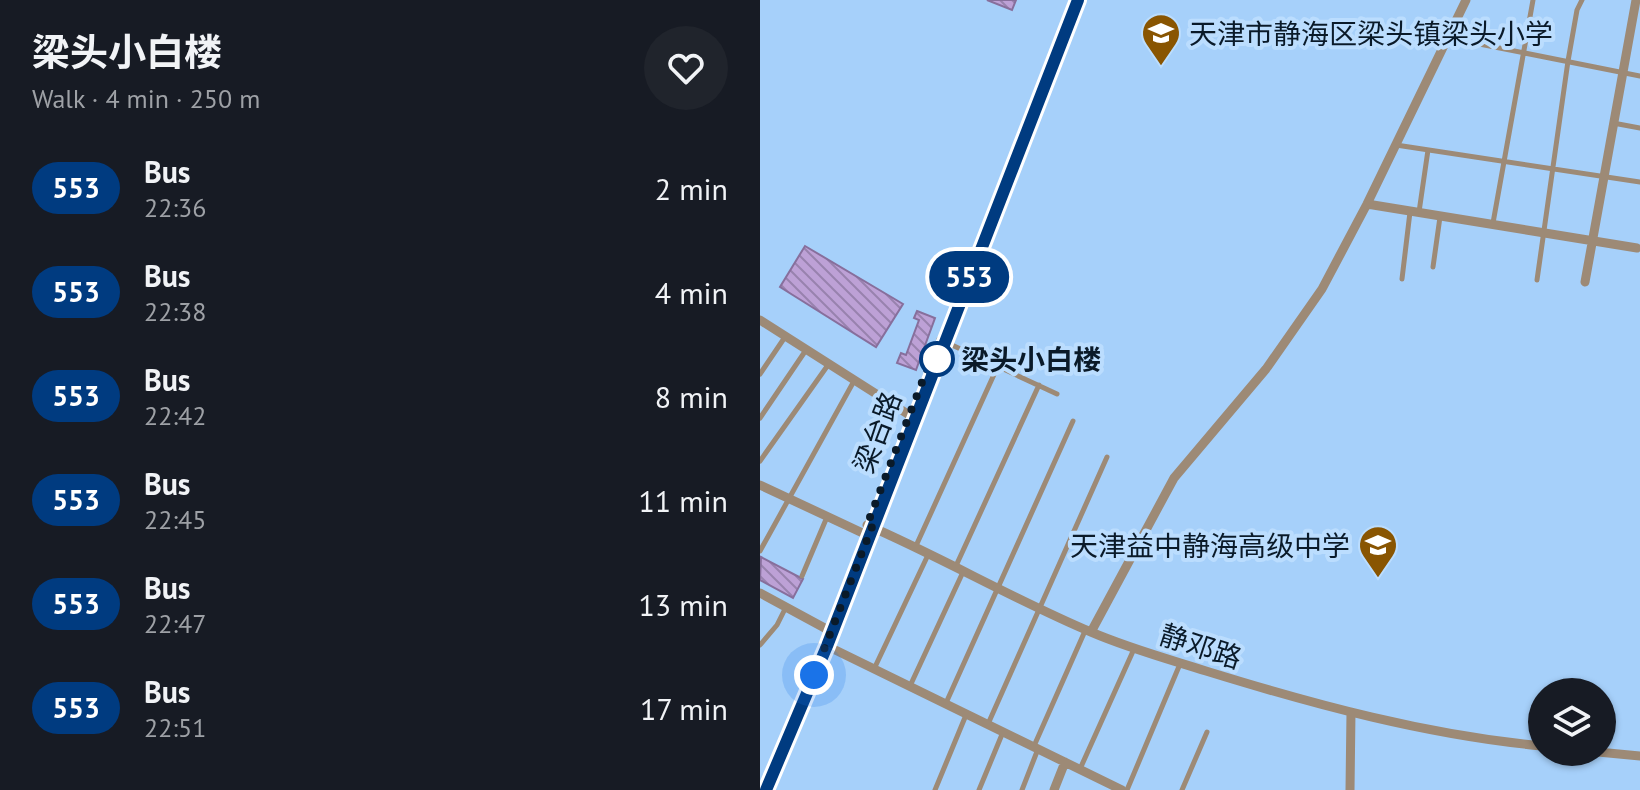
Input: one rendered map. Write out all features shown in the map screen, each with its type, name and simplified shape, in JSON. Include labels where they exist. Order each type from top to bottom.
[{"type":"main road","name":"梁台路","points":[[942,340],[1072,0]]},
{"type":"main road","name":"梁台路","points":[[764,790],[830,631],[911,417],[1078,0]]},
{"type":"street","points":[[1088,631],[1174,478],[1266,369],[1322,289],[1466,0]]},
{"type":"street","points":[[1585,282],[1636,0]]},
{"type":"street","points":[[1367,204],[1637,248]]},
{"type":"street","points":[[760,320],[911,417]]},
{"type":"street","name":"静邓路","points":[[760,485],[827,517],[915,548],[1088,631],[1134,648],[1351,712],[1451,735],[1528,744]]},
{"type":"street","points":[[760,593],[830,631]]},
{"type":"street","points":[[824,645],[1036,747],[1106,786],[1124,790]]},
{"type":"street","points":[[1350,790],[1351,712]]},
{"type":"street","points":[[1616,754],[1640,756]]},
{"type":"street","points":[[1054,790],[1065,762]]},
{"type":"lane","points":[[1493,224],[1533,0]]},
{"type":"lane","points":[[1537,280],[1568,61],[1577,10],[1582,0]]},
{"type":"lane","points":[[1446,37],[1640,76]]},
{"type":"lane","points":[[1612,123],[1640,128]]},
{"type":"lane","points":[[1395,145],[1640,182]]},
{"type":"lane","points":[[1402,279],[1428,150]]},
{"type":"lane","points":[[1433,267],[1440,216]]},
{"type":"lane","points":[[760,374],[785,337]]},
{"type":"lane","points":[[942,340],[999,364],[1057,394]]},
{"type":"lane","points":[[760,418],[806,350]]},
{"type":"lane","points":[[915,548],[1002,357]]},
{"type":"lane","points":[[760,461],[828,365]]},
{"type":"lane","points":[[760,551],[854,380]]},
{"type":"lane","points":[[910,686],[1039,385]]},
{"type":"lane","points":[[946,703],[1073,421]]},
{"type":"lane","points":[[988,724],[1107,457]]},
{"type":"lane","points":[[802,576],[827,517]]},
{"type":"lane","points":[[874,669],[928,555]]},
{"type":"lane","points":[[760,645],[777,625],[786,607]]},
{"type":"lane","points":[[1022,790],[1036,747],[1088,631]]},
{"type":"lane","points":[[1080,769],[1134,648]]},
{"type":"lane","points":[[1124,790],[1180,663]]},
{"type":"lane","points":[[935,790],[967,714]]},
{"type":"lane","points":[[979,790],[1003,731]]},
{"type":"lane","points":[[1182,790],[1207,732]]},
{"type":"building","points":[[987,0],[1016,0],[1012,10]]},
{"type":"building","points":[[805,246],[903,304],[876,347],[780,287]]},
{"type":"building","points":[[917,311],[935,318],[916,370],[897,363],[901,353],[906,355],[919,320],[914,318]]},
{"type":"building","points":[[761,557],[803,579],[793,598],[760,580]]},
{"type":"bus line","name":"553","points":[[766,790],[827,646],[1078,0]]},
{"type":"place","name":"天津市静海区梁头镇梁头小学","points":[[1161,67]]},
{"type":"place","name":"梁头小白楼","points":[[937,359]]},
{"type":"place","name":"天津益中静海高级中学","points":[[1378,579]]},
{"type":"route","points":[[814,675],[872,527],[867,525],[929,364],[937,359]]}]
